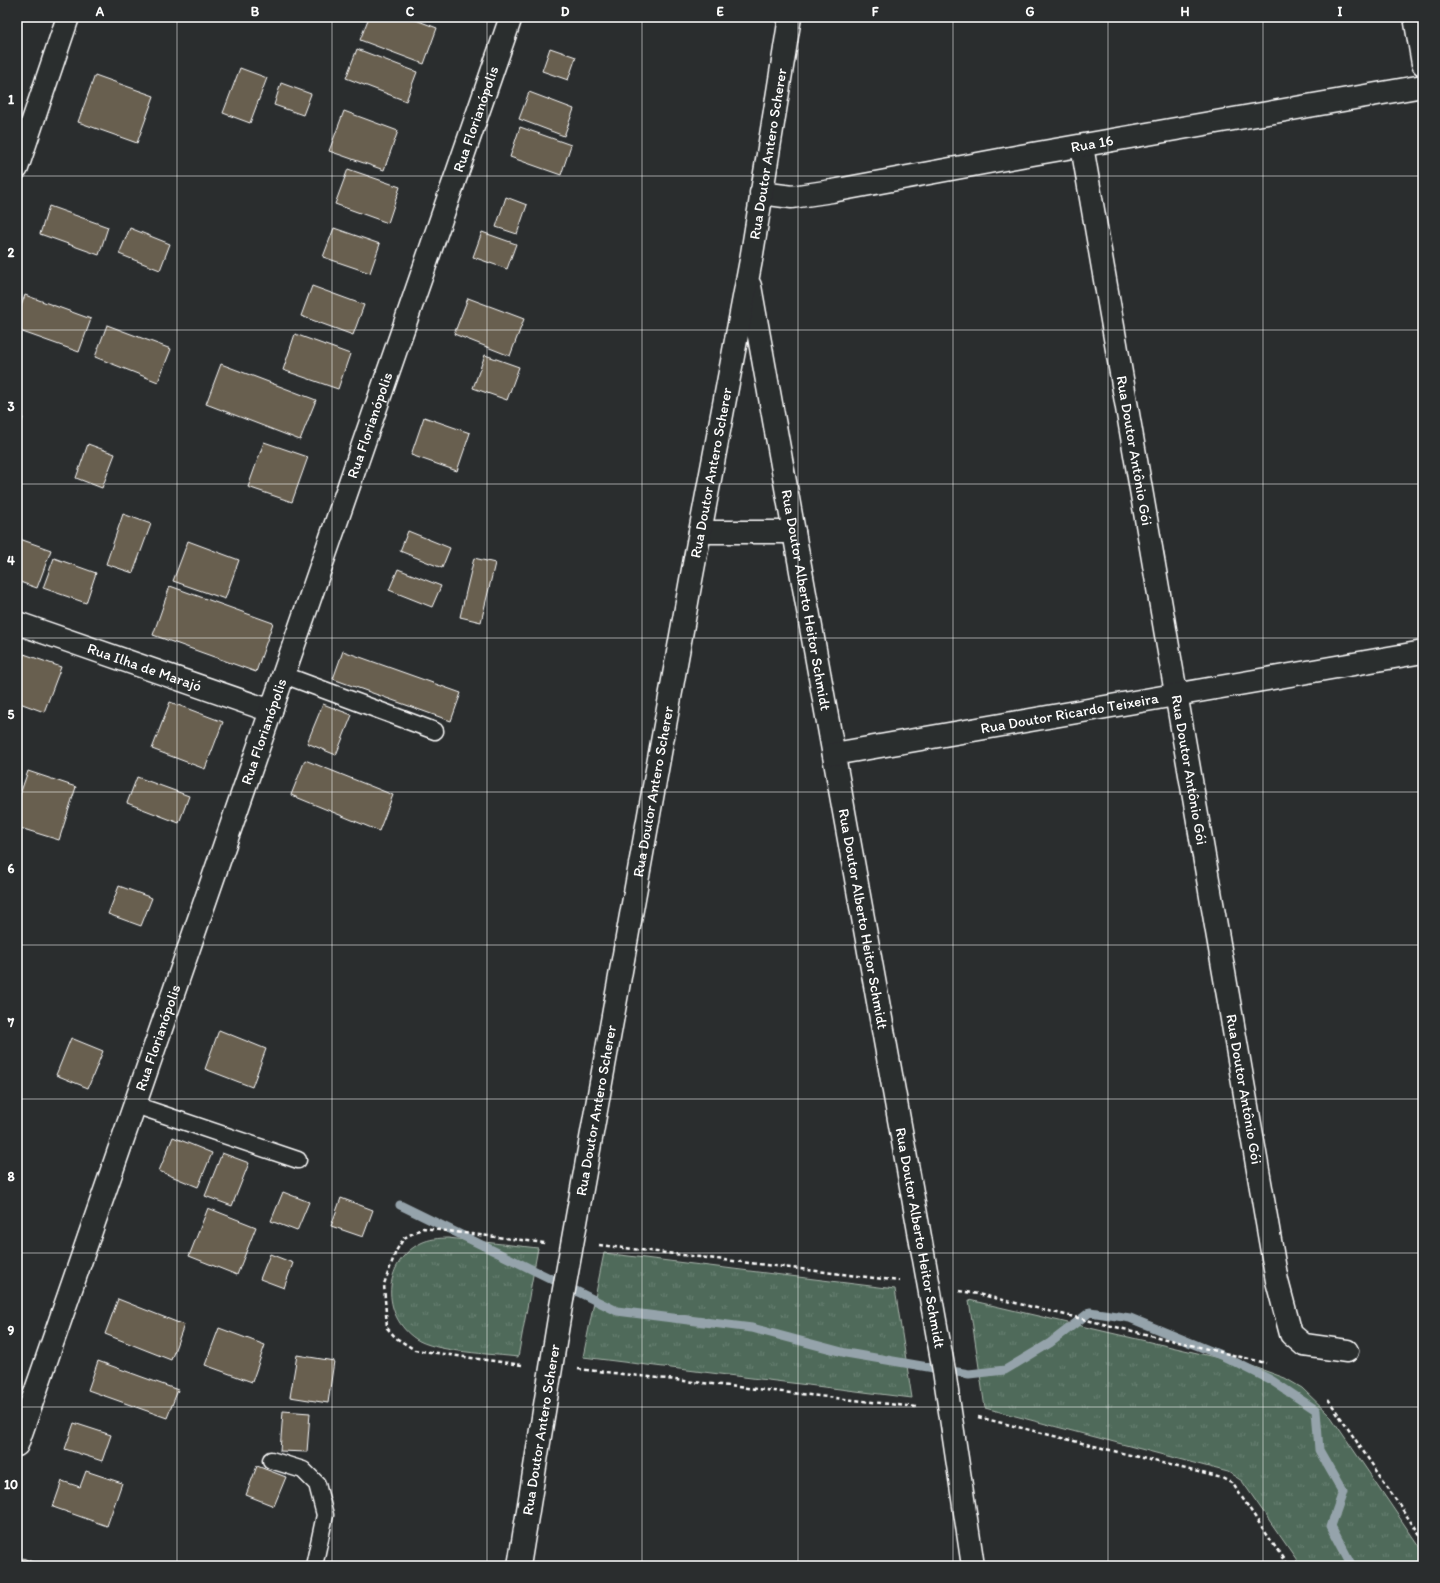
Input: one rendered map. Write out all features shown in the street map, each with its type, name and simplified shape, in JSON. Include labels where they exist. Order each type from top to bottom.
[{"type":"street","points":[[17,168],[68,17]]},
{"type":"street","name":"Rua Florianópolis","points":[[17,1445],[511,17]]},
{"type":"street","name":"Rua Doutor Antero Scherer","points":[[519,1566],[561,1306],[748,273],[790,17]]},
{"type":"street","points":[[1415,17],[1423,64]]},
{"type":"street","name":"Rua 16","points":[[761,193],[792,196],[819,193],[1423,86]]},
{"type":"street","name":"Rua Doutor Antônio Gói","points":[[1082,146],[1175,695],[1277,1281],[1291,1334],[1304,1345],[1347,1351]]},
{"type":"street","name":"Rua Doutor Alberto Heitor Schmidt","points":[[748,273],[944,1371],[973,1566]]},
{"type":"street","points":[[700,532],[794,532]]},
{"type":"street","name":"Rua Ilha de Marajó","points":[[17,623],[272,711]]},
{"type":"street","name":"Rua Doutor Ricardo Teixeira","points":[[834,754],[1423,652]]},
{"type":"lane","points":[[284,675],[435,731]]},
{"type":"lane","points":[[135,1105],[298,1160]]},
{"type":"lane","points":[[270,1460],[303,1470],[317,1484],[325,1515],[314,1566]]},
{"type":"path","points":[[522,1365],[415,1350],[396,1338],[387,1328],[384,1284],[396,1251],[404,1238],[423,1228],[546,1243]]},
{"type":"path","points":[[598,1245],[900,1282]]},
{"type":"path","points":[[959,1291],[978,1294],[1266,1362]]},
{"type":"path","points":[[573,1368],[916,1408]]},
{"type":"path","points":[[1328,1398],[1423,1540]]},
{"type":"path","points":[[976,1417],[1222,1478],[1233,1484],[1288,1566]]},
{"type":"green space","points":[[448,1238],[538,1248],[518,1357],[450,1350],[436,1347],[416,1339],[405,1329],[397,1317],[392,1304],[391,1290],[393,1276],[399,1263],[408,1252],[421,1243],[434,1239]]},
{"type":"green space","points":[[604,1253],[895,1289],[912,1398],[583,1357]]},
{"type":"green space","points":[[969,1300],[1249,1365],[1285,1378],[1302,1388],[1329,1414],[1423,1552],[1423,1566],[1301,1566],[1242,1481],[1228,1472],[985,1408]]},
{"type":"building","points":[[369,17],[408,17],[437,28],[424,64],[360,40]]},
{"type":"building","points":[[550,48],[576,57],[568,80],[542,71]]},
{"type":"building","points":[[357,49],[417,72],[406,101],[346,78]]},
{"type":"building","points":[[240,68],[267,78],[250,123],[223,113]]},
{"type":"building","points":[[95,75],[154,96],[137,143],[78,122]]},
{"type":"building","points":[[281,83],[311,94],[303,115],[274,105]]},
{"type":"building","points":[[529,92],[574,109],[564,136],[519,119]]},
{"type":"building","points":[[344,111],[398,131],[384,170],[329,151]]},
{"type":"building","points":[[520,127],[571,145],[561,175],[510,157]]},
{"type":"building","points":[[348,169],[400,187],[388,223],[335,204]]},
{"type":"building","points":[[506,197],[527,205],[517,234],[496,227]]},
{"type":"building","points":[[49,206],[108,227],[99,255],[40,234]]},
{"type":"building","points":[[130,228],[170,244],[160,270],[119,254]]},
{"type":"building","points":[[334,228],[380,244],[370,273],[323,257]]},
{"type":"building","points":[[482,232],[516,244],[507,269],[473,257]]},
{"type":"building","points":[[312,286],[364,305],[353,335],[301,316]]},
{"type":"building","points":[[25,295],[91,319],[79,352],[17,330],[17,317]]},
{"type":"building","points":[[468,298],[524,319],[510,356],[454,334]]},
{"type":"building","points":[[107,325],[171,349],[158,382],[95,357]]},
{"type":"building","points":[[295,334],[350,354],[338,389],[283,370]]},
{"type":"building","points":[[485,355],[519,367],[507,400],[473,388]]},
{"type":"building","points":[[221,364],[316,400],[300,440],[206,404]]},
{"type":"building","points":[[17,416],[23,418],[17,436]]},
{"type":"building","points":[[424,417],[470,433],[457,471],[411,455]]},
{"type":"building","points":[[264,442],[308,457],[292,502],[248,487]]},
{"type":"building","points":[[88,444],[115,454],[102,488],[76,478]]},
{"type":"building","points":[[123,514],[151,524],[133,573],[106,564]]},
{"type":"building","points":[[408,531],[450,548],[442,568],[400,551]]},
{"type":"building","points":[[17,538],[51,550],[37,588],[17,581]]},
{"type":"building","points":[[188,541],[239,560],[225,599],[173,581]]},
{"type":"building","points":[[54,558],[96,573],[86,603],[43,588]]},
{"type":"building","points":[[474,558],[495,563],[481,622],[460,617]]},
{"type":"building","points":[[398,569],[441,586],[432,607],[389,590]]},
{"type":"building","points":[[170,586],[273,623],[256,672],[153,635]]},
{"type":"building","points":[[343,651],[461,693],[451,721],[333,679]]},
{"type":"building","points":[[24,654],[61,667],[44,712],[17,702],[17,673]]},
{"type":"building","points":[[170,702],[223,722],[205,769],[152,749]]},
{"type":"building","points":[[323,704],[352,715],[336,755],[307,743]]},
{"type":"building","points":[[305,760],[393,795],[379,831],[291,795]]},
{"type":"building","points":[[28,771],[76,787],[59,840],[17,827],[17,803]]},
{"type":"building","points":[[137,777],[189,796],[179,823],[127,803]]},
{"type":"building","points":[[119,886],[152,898],[141,926],[108,914]]},
{"type":"building","points":[[219,1030],[266,1049],[252,1087],[205,1069]]},
{"type":"building","points":[[71,1038],[103,1051],[88,1088],[56,1075]]},
{"type":"building","points":[[173,1137],[212,1153],[198,1187],[159,1171]]},
{"type":"building","points":[[222,1153],[249,1163],[232,1206],[205,1196]]},
{"type":"building","points":[[283,1192],[309,1202],[297,1231],[271,1221]]},
{"type":"building","points":[[341,1198],[373,1210],[363,1237],[331,1226]]},
{"type":"building","points":[[208,1208],[256,1227],[237,1275],[189,1256]]},
{"type":"building","points":[[270,1254],[293,1263],[284,1288],[260,1279]]},
{"type":"building","points":[[118,1299],[184,1325],[171,1360],[105,1334]]},
{"type":"building","points":[[219,1328],[265,1345],[252,1382],[205,1365]]},
{"type":"building","points":[[297,1355],[334,1361],[328,1403],[290,1397]]},
{"type":"building","points":[[98,1361],[178,1390],[167,1418],[88,1390]]},
{"type":"building","points":[[283,1411],[310,1413],[307,1452],[280,1451]]},
{"type":"building","points":[[74,1423],[111,1435],[102,1461],[65,1449]]},
{"type":"building","points":[[257,1466],[286,1477],[274,1506],[246,1495]]},
{"type":"building","points":[[86,1471],[122,1483],[107,1526],[53,1507],[62,1481],[80,1487]]},
{"type":"building","points":[[23,1558],[42,1566],[20,1566]]},
{"type":"waterway","points":[[400,1205],[617,1311],[752,1328],[846,1353],[969,1374],[1005,1370],[1050,1343],[1090,1312],[1130,1318],[1223,1356],[1271,1380],[1316,1410],[1319,1450],[1343,1492],[1331,1526],[1352,1566]]}]
